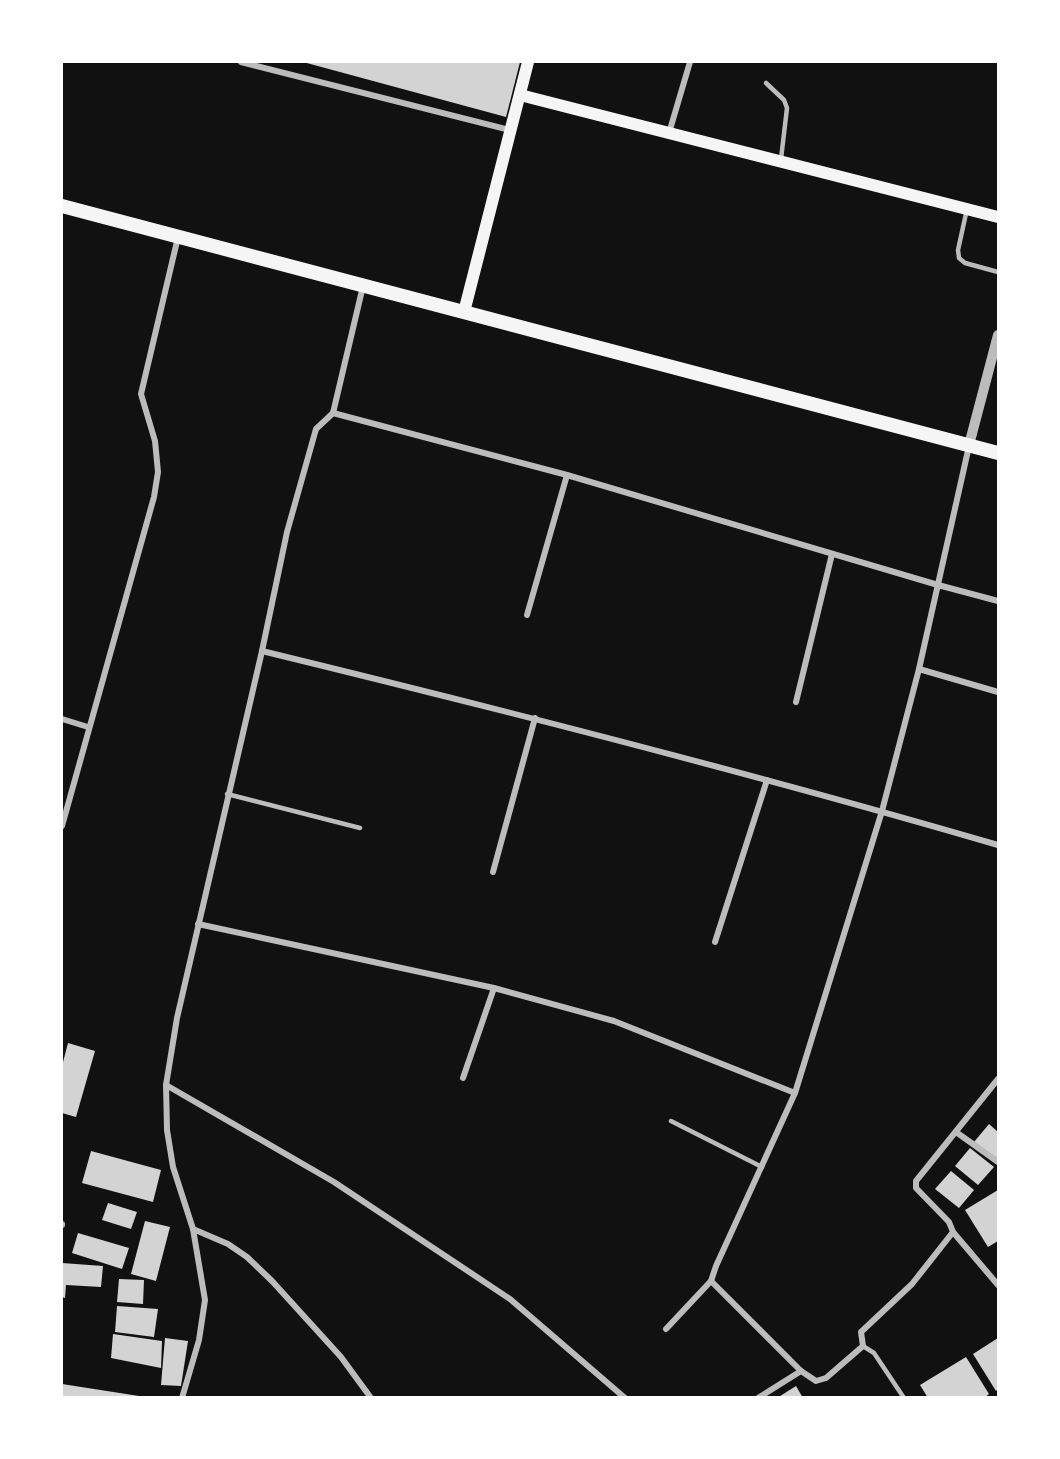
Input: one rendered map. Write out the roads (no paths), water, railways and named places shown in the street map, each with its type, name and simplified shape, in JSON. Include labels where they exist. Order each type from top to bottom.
[{"type":"main road","points":[[464,312],[528,62]]},
{"type":"main road","points":[[520,95],[999,217]]},
{"type":"main road","points":[[62,206],[999,453]]},
{"type":"street","points":[[241,62],[510,130]]},
{"type":"street","points":[[669,133],[690,62]]},
{"type":"street","points":[[62,826],[154,497],[158,472],[155,441],[141,394],[178,237]]},
{"type":"street","points":[[182,1398],[199,1340],[205,1300],[193,1229],[173,1167],[167,1130],[166,1085],[177,1018],[227,794],[262,651],[287,532],[316,429],[333,413],[363,286]]},
{"type":"street","points":[[666,1329],[711,1281],[795,1093],[882,811],[919,669],[969,445],[999,335]]},
{"type":"street","points":[[333,413],[567,476],[999,601]]},
{"type":"street","points":[[527,615],[567,476]]},
{"type":"street","points":[[796,702],[832,554]]},
{"type":"street","points":[[262,651],[536,718],[882,811],[999,845]]},
{"type":"street","points":[[919,669],[999,692]]},
{"type":"street","points":[[493,872],[536,718]]},
{"type":"street","points":[[62,719],[88,727]]},
{"type":"street","points":[[715,942],[767,780]]},
{"type":"street","points":[[198,924],[494,988],[614,1021],[795,1093]]},
{"type":"street","points":[[463,1078],[494,988]]},
{"type":"street","points":[[999,1079],[915,1185],[950,1222],[953,1232],[999,1285]]},
{"type":"street","points":[[166,1085],[334,1182],[510,1299],[625,1398]]},
{"type":"street","points":[[956,1132],[999,1162]]},
{"type":"street","points":[[193,1229],[228,1244],[247,1257],[341,1357],[371,1398]]},
{"type":"street","points":[[711,1281],[801,1371],[816,1381],[820,1381],[863,1346],[861,1332],[912,1284],[953,1232]]},
{"type":"street","points":[[759,1398],[801,1371]]},
{"type":"lane","points":[[766,83],[784,100],[787,108],[780,161]]},
{"type":"lane","points":[[967,209],[958,250],[959,258],[965,263],[999,272]]},
{"type":"lane","points":[[227,794],[360,828]]},
{"type":"lane","points":[[671,1120],[762,1167]]},
{"type":"lane","points":[[863,1346],[874,1353],[904,1398]]}]
